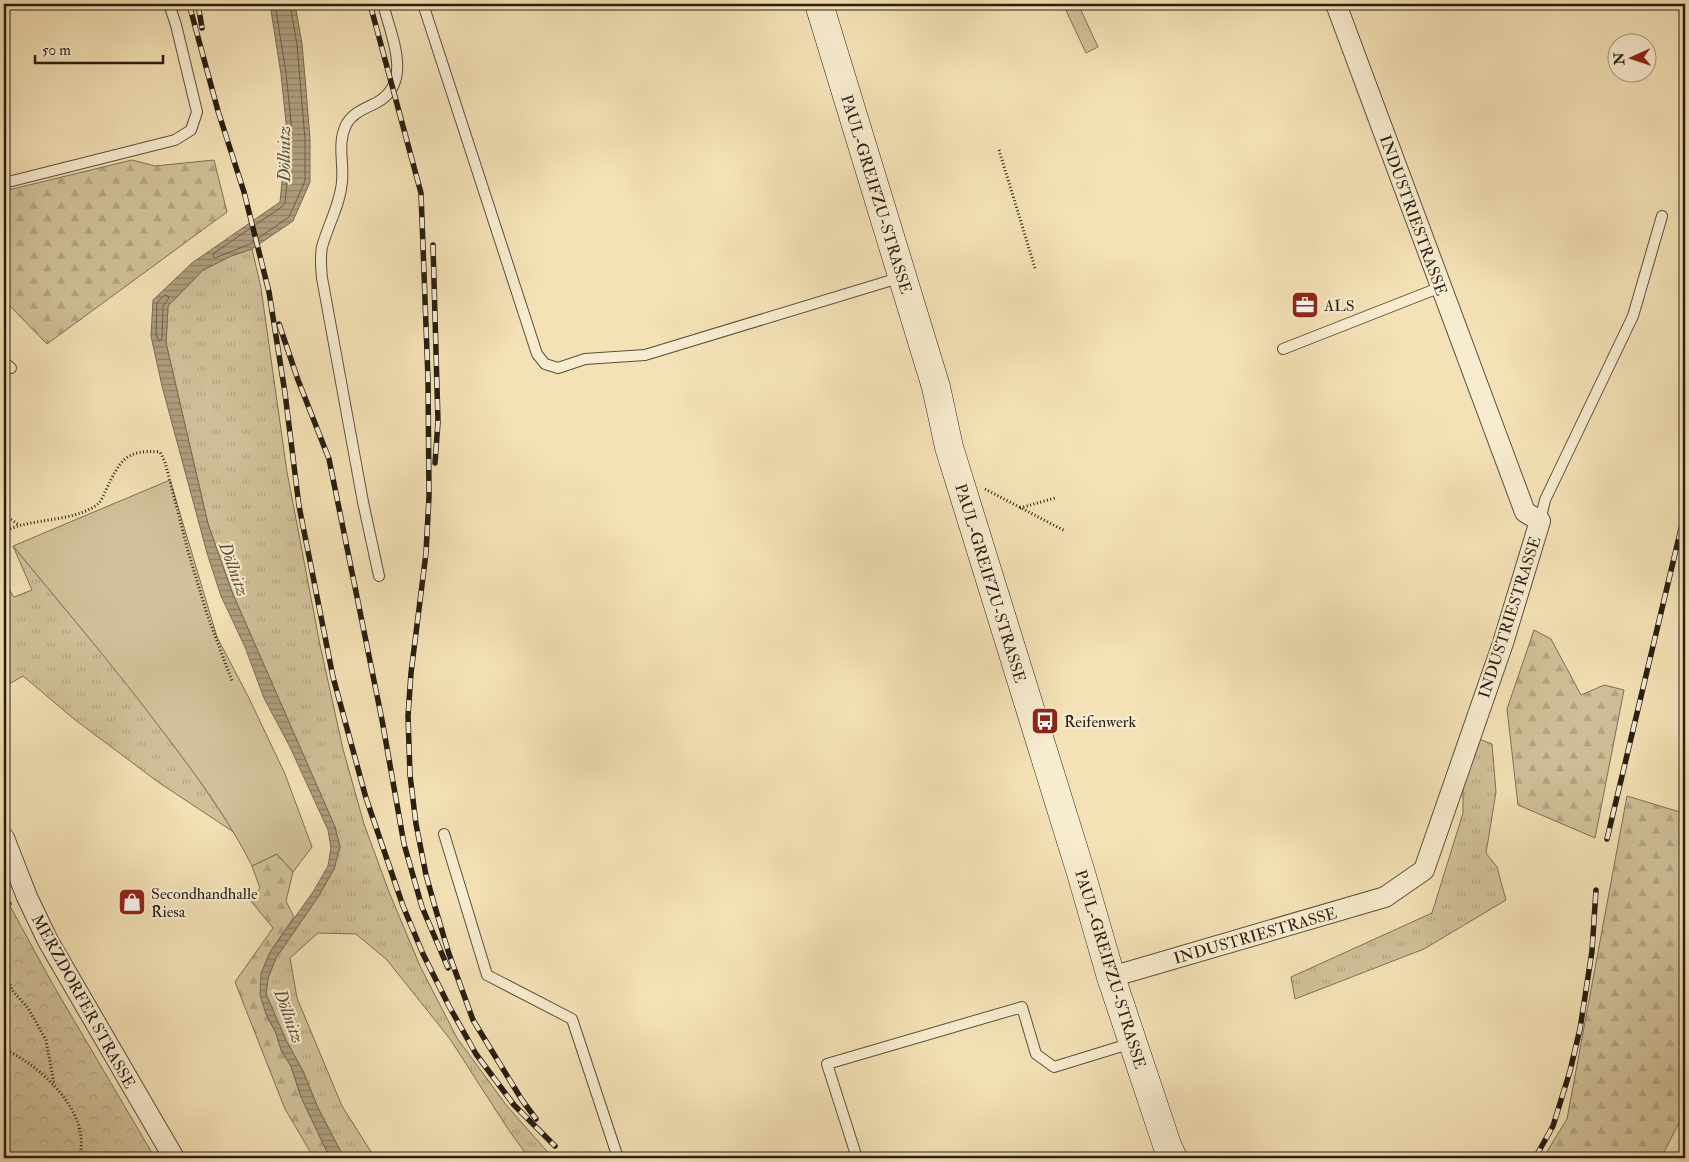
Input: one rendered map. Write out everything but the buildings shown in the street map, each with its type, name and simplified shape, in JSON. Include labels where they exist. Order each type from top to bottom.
[{"type":"main road","name":"PAUL-GREIFZU-STRASSE","points":[[819,4],[936,387],[949,447],[1081,872],[1111,977],[1173,1158]]},
{"type":"street","name":"INDUSTRIESTRASSE","points":[[1111,977],[1385,897],[1424,870],[1503,643],[1540,520],[1525,512],[1336,4]]},
{"type":"street","name":"MERZDORFER STRASSE","points":[[4,838],[27,898],[48,941],[174,1158]]},
{"type":"lane","points":[[4,183],[175,140],[191,130],[197,112],[176,25],[168,4]]},
{"type":"lane","points":[[379,576],[363,502],[323,287],[321,261],[322,249],[340,198],[342,180],[340,151],[346,124],[353,115],[386,98],[396,81],[398,60],[383,4]]},
{"type":"lane","points":[[423,4],[537,354],[545,364],[558,368],[585,359],[645,355],[902,277]]},
{"type":"lane","points":[[1540,520],[1545,500],[1633,316],[1662,216]]},
{"type":"lane","points":[[1284,349],[1441,287]]},
{"type":"lane","points":[[444,834],[487,975],[572,1019],[618,1158]]},
{"type":"lane","points":[[857,1158],[827,1064],[1022,1007],[1036,1054],[1054,1067],[1133,1042]]},
{"type":"path","points":[[999,150],[1035,268]]},
{"type":"path","points":[[4,532],[19,526],[85,511],[100,503],[118,467],[131,454],[147,451],[160,452],[165,462],[188,551],[207,614],[232,681]]},
{"type":"path","points":[[984,488],[1064,531]]},
{"type":"path","points":[[1020,508],[1056,498]]},
{"type":"path","points":[[4,512],[6,516],[19,526]]},
{"type":"path","points":[[4,968],[12,990],[28,1008],[46,1040],[55,1086]]},
{"type":"path","points":[[4,1049],[35,1067],[55,1086],[71,1108],[79,1131],[81,1158]]},
{"type":"green space","points":[[1063,4],[1078,4],[1098,47],[1086,53]]},
{"type":"green space","points":[[132,160],[155,166],[214,160],[227,212],[47,344],[4,300],[4,191]]},
{"type":"green space","points":[[252,249],[261,288],[287,472],[320,645],[343,749],[364,824],[389,892],[420,966],[457,1038],[507,1106],[553,1158],[529,1158],[450,1039],[387,960],[356,934],[318,933],[290,958],[297,998],[342,1106],[375,1158],[344,1158],[318,1108],[303,1071],[286,1040],[266,994],[268,978],[276,958],[318,897],[334,869],[340,847],[335,827],[232,592],[208,524],[166,343],[168,306],[203,270],[231,256]]},
{"type":"green space","points":[[170,480],[217,637],[248,696],[285,774],[312,847],[293,872],[277,854],[252,866],[243,848],[200,781],[109,662],[13,546]]},
{"type":"green space","points":[[13,546],[122,677],[195,774],[235,833],[158,782],[74,719],[23,676],[4,687],[4,582],[14,597],[32,590]]},
{"type":"green space","points":[[1534,630],[1551,639],[1581,695],[1604,685],[1624,690],[1595,838],[1518,805],[1507,709]]},
{"type":"green space","points":[[1479,739],[1492,744],[1496,792],[1486,853],[1497,867],[1506,900],[1424,949],[1295,999],[1291,977],[1432,913],[1463,813],[1463,782]]},
{"type":"green space","points":[[1627,796],[1683,813],[1685,805],[1685,1111],[1661,1158],[1543,1158],[1567,1119]]},
{"type":"green space","points":[[277,854],[293,872],[286,901],[294,917],[270,952],[261,974],[266,1014],[276,1033],[281,1050],[291,1066],[301,1097],[330,1158],[314,1158],[285,1109],[235,982],[273,928],[250,900],[260,888],[252,866]]},
{"type":"green space","points":[[4,895],[52,983],[155,1158],[4,1158]]},
{"type":"water","points":[[270,4],[295,4],[302,44],[305,77],[310,139],[310,182],[293,221],[252,249],[231,256],[203,270],[168,306],[166,343],[208,524],[232,592],[335,827],[340,847],[334,869],[318,897],[276,958],[268,978],[266,994],[286,1040],[303,1071],[318,1108],[344,1158],[330,1158],[301,1097],[291,1066],[281,1050],[260,995],[261,974],[270,952],[313,892],[328,866],[331,848],[328,830],[290,747],[264,698],[245,647],[221,596],[207,553],[162,386],[151,336],[153,300],[192,263],[280,202],[287,132],[281,74]]},
{"type":"railway","points":[[189,4],[218,111],[244,192],[269,292],[285,393],[299,506],[333,677],[366,798],[403,906],[423,954],[449,1006],[476,1054],[514,1105],[555,1146]]},
{"type":"railway","points":[[198,4],[202,28]]},
{"type":"railway","points":[[370,4],[421,193],[428,379],[429,496],[426,553],[411,673],[408,716],[410,775],[416,824],[426,875],[435,907],[449,954],[473,1020],[522,1100],[536,1119]]},
{"type":"railway","points":[[433,245],[438,422],[435,463]]},
{"type":"railway","points":[[279,324],[298,380],[329,459],[382,720],[404,844],[422,907],[448,968]]},
{"type":"railway","points":[[1607,839],[1685,512]]},
{"type":"railway","points":[[1535,1158],[1553,1126],[1570,1071],[1580,1029],[1592,951],[1596,890]]},
{"type":"place","name":"ALS","points":[[1305,305]]},
{"type":"place","name":"Reifenwerk","points":[[1045,721]]},
{"type":"place","name":"Secondhandhalle Riesa","points":[[132,902]]},
{"type":"water label","name":"Döllnitz","points":[[284,154]]},
{"type":"water label","name":"Döllnitz","points":[[234,569]]},
{"type":"water label","name":"Döllnitz","points":[[289,1016]]}]
